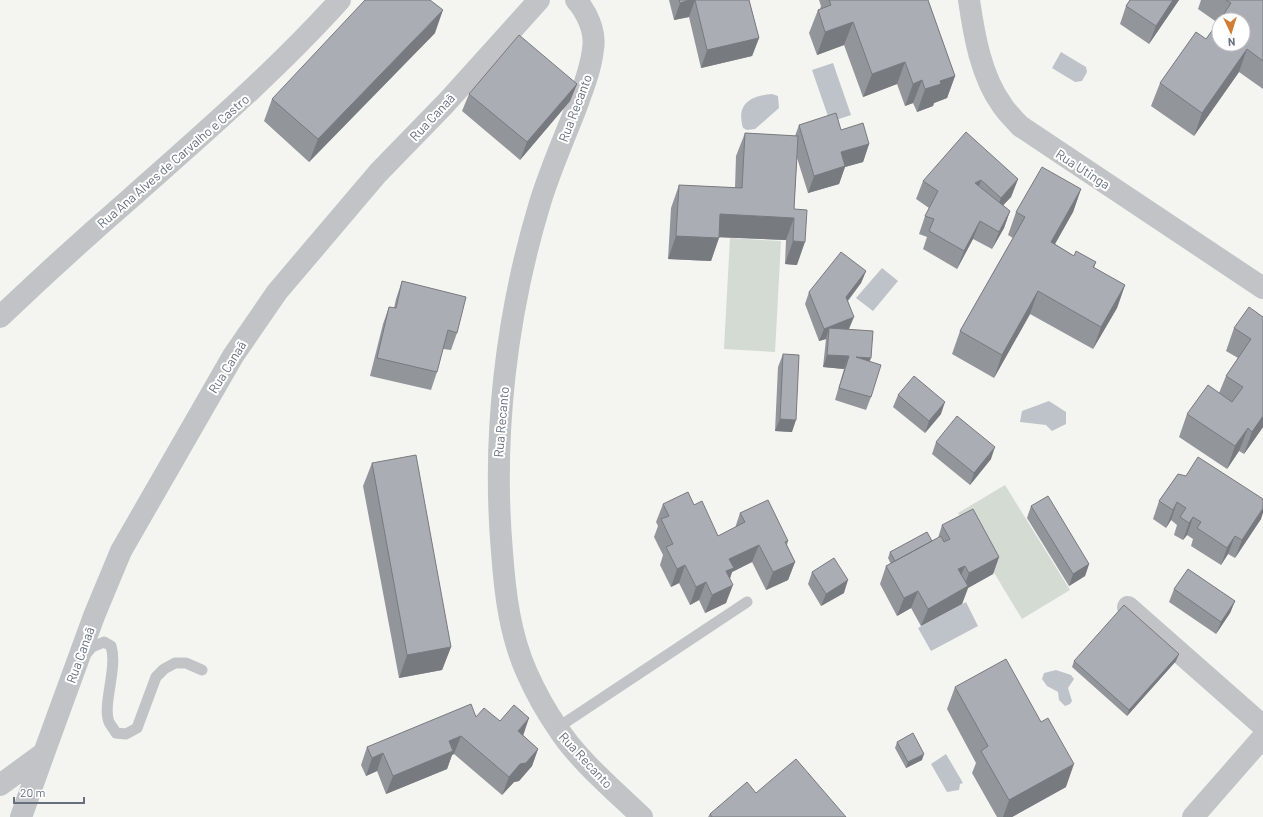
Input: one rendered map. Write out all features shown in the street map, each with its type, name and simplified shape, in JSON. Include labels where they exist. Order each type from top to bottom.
[{"type":"street","name":"Rua Ana Alves de Carvalho e Castro","points":[[0,317],[58,262],[247,96],[287,58],[340,0]]},
{"type":"street","name":"Rua Canaã","points":[[21,817],[94,616],[121,551],[233,356],[277,292],[378,173],[446,103],[539,0]]},
{"type":"street","name":"Rua Recanto","points":[[576,0],[591,25],[594,46],[589,73],[549,173],[534,224],[517,295],[508,352],[497,467],[500,538],[506,602],[517,645],[527,673],[557,728],[574,749],[642,817]]},
{"type":"street","name":"Rua Utinga","points":[[969,0],[986,77],[1002,106],[1020,126],[1263,288]]},
{"type":"street","points":[[1128,607],[1263,726]]},
{"type":"street","points":[[1193,817],[1263,737]]},
{"type":"street","points":[[0,785],[44,753]]},
{"type":"lane","points":[[557,728],[747,602]]},
{"type":"lane","points":[[75,667],[92,647],[104,642],[112,646],[114,656],[108,705],[108,721],[116,732],[126,734],[137,728],[156,677],[164,669],[175,663],[186,663],[202,670]]},
{"type":"shaded area","points":[[1061,52],[1086,67],[1087,72],[1082,81],[1075,82],[1052,68]]},
{"type":"shaded area","points":[[833,63],[851,115],[830,122],[812,70]]},
{"type":"shaded area","points":[[772,94],[778,96],[779,108],[755,129],[747,130],[743,128],[741,113],[743,107],[751,99]]},
{"type":"shaded area","points":[[730,238],[781,241],[775,352],[724,349]]},
{"type":"shaded area","points":[[882,268],[898,281],[873,311],[856,298]]},
{"type":"shaded area","points":[[1049,401],[1066,412],[1066,424],[1052,431],[1046,425],[1020,422],[1022,411]]},
{"type":"shaded area","points":[[1005,485],[1070,590],[1022,619],[958,513]]},
{"type":"shaded area","points":[[966,602],[978,626],[931,651],[918,628]]},
{"type":"shaded area","points":[[1056,670],[1071,675],[1074,679],[1068,688],[1072,701],[1070,704],[1065,706],[1059,700],[1058,692],[1047,686],[1042,679],[1044,673]]},
{"type":"shaded area","points":[[946,754],[963,783],[960,784],[959,790],[947,792],[931,764]]},
{"type":"building","points":[[365,0],[430,0],[443,10],[318,139],[272,99]]},
{"type":"building","points":[[679,0],[690,0],[680,3]]},
{"type":"building","points":[[695,0],[749,0],[759,38],[707,50]]},
{"type":"building","points":[[829,0],[928,0],[955,76],[940,81],[941,84],[925,89],[922,80],[913,84],[905,62],[872,74],[853,22],[825,32],[818,10],[831,5]]},
{"type":"building","points":[[1130,0],[1173,0],[1156,26],[1126,6]]},
{"type":"building","points":[[1226,0],[1263,0],[1263,61],[1251,52],[1251,12],[1225,12],[1231,3]]},
{"type":"building","points":[[1196,32],[1206,39],[1211,32],[1211,52],[1245,52],[1202,113],[1160,83]]},
{"type":"building","points":[[519,35],[577,84],[527,142],[469,94]]},
{"type":"building","points":[[836,113],[841,130],[863,123],[869,144],[841,152],[845,166],[814,176],[799,125]]},
{"type":"building","points":[[966,132],[1018,179],[1001,198],[981,180],[975,183],[1010,211],[999,232],[980,221],[964,251],[929,231],[934,219],[925,216],[938,191],[923,181]]},
{"type":"building","points":[[745,133],[798,136],[794,209],[807,210],[805,242],[793,241],[794,218],[720,214],[719,238],[676,236],[679,185],[742,188]]},
{"type":"building","points":[[1042,167],[1081,189],[1051,242],[1074,256],[1076,251],[1096,262],[1093,267],[1125,285],[1101,327],[1038,291],[1002,355],[960,331],[1025,217],[1016,212]]},
{"type":"building","points":[[841,252],[866,271],[846,297],[854,317],[824,329],[809,292]]},
{"type":"building","points":[[402,281],[466,297],[457,333],[448,330],[437,372],[377,358],[389,307],[396,308]]},
{"type":"building","points":[[1249,307],[1263,317],[1263,416],[1252,432],[1248,428],[1235,446],[1187,414],[1208,385],[1232,402],[1243,387],[1226,376],[1251,339],[1234,328]]},
{"type":"building","points":[[829,328],[873,331],[871,358],[856,357],[881,365],[871,397],[839,388],[849,356],[827,355]]},
{"type":"building","points":[[783,354],[799,355],[796,420],[780,419]]},
{"type":"building","points":[[914,376],[945,402],[929,421],[898,395]]},
{"type":"building","points":[[957,416],[995,447],[974,473],[936,442]]},
{"type":"building","points":[[416,455],[451,647],[407,655],[372,463]]},
{"type":"building","points":[[1198,457],[1263,499],[1263,508],[1242,540],[1235,536],[1227,548],[1197,528],[1201,522],[1193,517],[1189,523],[1180,517],[1186,508],[1177,502],[1173,510],[1159,501],[1178,474],[1186,476]]},
{"type":"building","points":[[688,492],[694,505],[702,501],[718,536],[745,522],[740,513],[768,500],[788,541],[785,542],[795,562],[773,572],[759,545],[729,559],[734,568],[726,571],[733,585],[712,595],[706,582],[696,587],[685,565],[677,569],[666,547],[673,544],[661,519],[669,516],[663,504]]},
{"type":"building","points":[[1048,496],[1089,564],[1073,574],[1031,506]]},
{"type":"building","points":[[973,509],[999,557],[969,573],[965,566],[958,569],[968,586],[928,609],[918,591],[904,598],[886,566],[941,536],[944,542],[950,539],[942,525]]},
{"type":"building","points":[[927,532],[932,541],[895,561],[890,552]]},
{"type":"building","points":[[834,558],[848,580],[826,594],[812,572]]},
{"type":"building","points":[[1188,569],[1235,601],[1221,622],[1174,589]]},
{"type":"building","points":[[1124,605],[1179,654],[1129,710],[1074,661]]},
{"type":"building","points":[[1006,659],[1041,722],[1048,718],[1074,764],[1009,800],[981,751],[988,746],[955,687]]},
{"type":"building","points":[[471,704],[476,717],[484,708],[500,721],[514,705],[529,718],[518,731],[538,749],[526,763],[520,764],[509,777],[461,736],[449,741],[453,751],[393,776],[383,753],[372,758],[367,747]]},
{"type":"building","points":[[913,733],[924,754],[908,762],[897,742]]},
{"type":"building","points":[[796,759],[846,817],[712,817],[710,814],[747,782],[756,793]]}]
